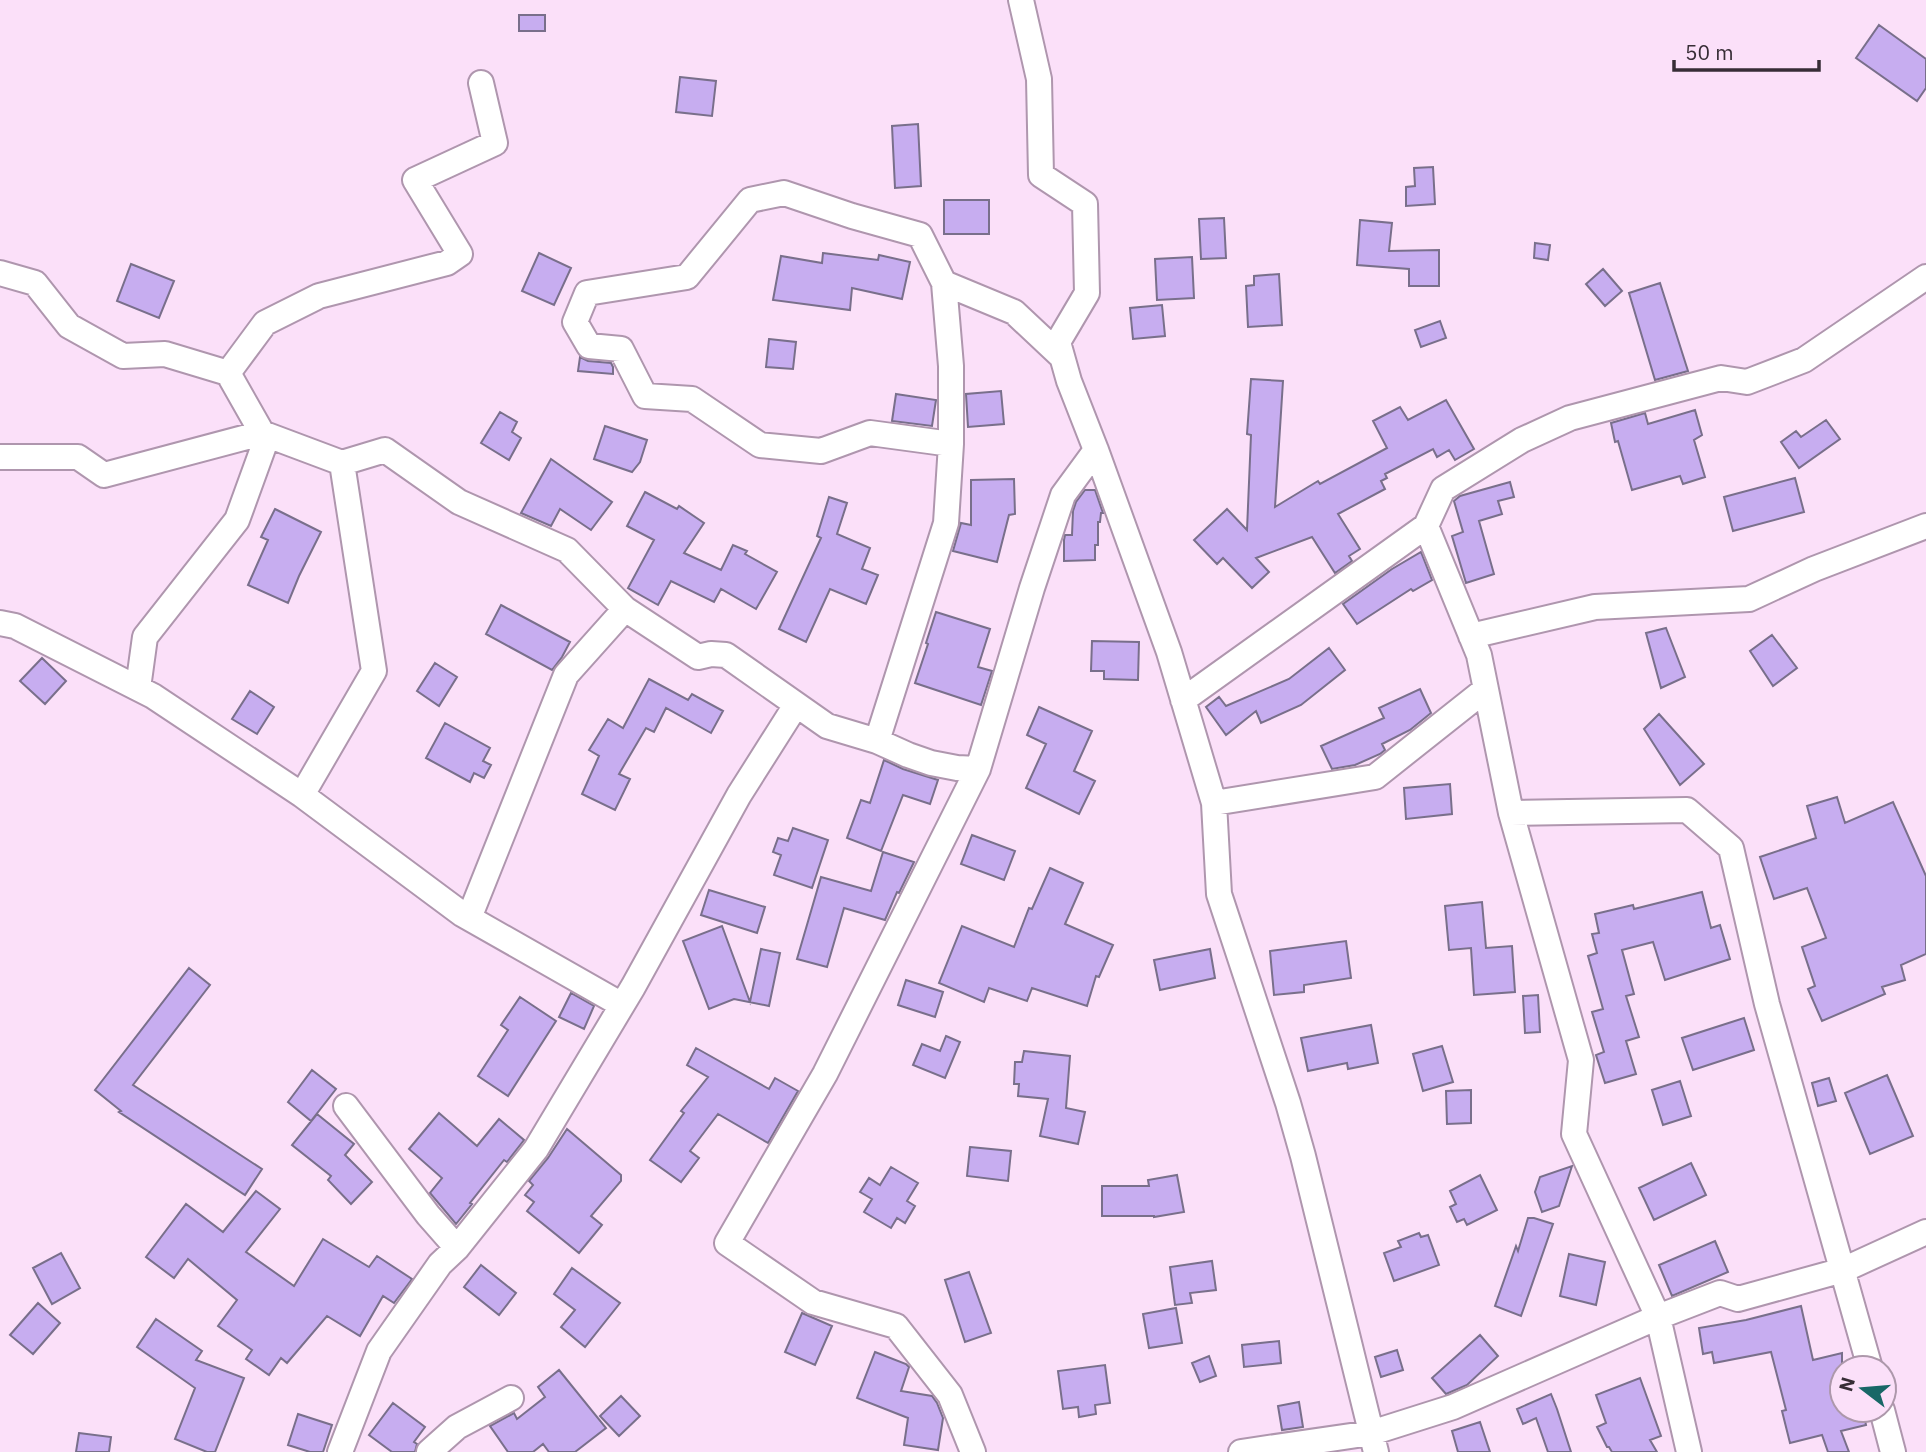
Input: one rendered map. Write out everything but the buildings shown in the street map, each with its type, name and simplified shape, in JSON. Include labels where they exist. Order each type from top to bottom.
[{"type":"street","points":[[1021,0],[1039,79],[1041,174],[1085,204],[1087,293],[1058,342],[1069,381],[1164,640],[1214,803],[1219,894],[1292,1117],[1374,1442]]},
{"type":"street","points":[[228,373],[265,323],[319,296],[447,263],[460,254],[415,180],[495,143],[481,83]]},
{"type":"street","points":[[877,741],[946,523],[951,444],[951,366],[944,283],[920,235],[784,193],[750,200],[687,277],[587,293],[575,322],[589,346],[621,349],[645,396],[692,399],[760,445],[821,451],[870,433],[951,444]]},
{"type":"street","points":[[0,273],[35,283],[69,326],[123,356],[166,354],[228,373],[266,440],[237,520],[145,637],[138,688]]},
{"type":"street","points":[[1183,700],[1426,526],[1443,489],[1522,440],[1570,418],[1721,378],[1747,382],[1804,360],[1926,277]]},
{"type":"street","points":[[944,283],[1014,312],[1062,357]]},
{"type":"street","points":[[0,457],[78,457],[104,475],[262,433],[342,463],[385,450],[459,502],[566,550],[625,609],[698,657],[726,655],[827,726],[877,741],[930,763],[978,769]]},
{"type":"street","points":[[973,1452],[950,1395],[896,1326],[813,1302],[727,1243],[825,1074],[978,769],[1063,495],[1096,450]]},
{"type":"street","points":[[302,795],[374,671],[342,463]]},
{"type":"street","points":[[1426,526],[1479,655],[1511,813],[1581,1060],[1574,1135],[1658,1317],[1689,1452]]},
{"type":"street","points":[[1471,636],[1595,607],[1749,598],[1814,569],[1926,526]]},
{"type":"street","points":[[469,918],[566,675],[625,609]]},
{"type":"street","points":[[0,623],[15,626],[153,696],[302,795],[469,918],[622,1005]]},
{"type":"street","points":[[1214,803],[1375,777],[1486,689]]},
{"type":"street","points":[[340,1452],[379,1351],[440,1264],[457,1248],[536,1149],[622,1005],[739,795],[796,705]]},
{"type":"street","points":[[1511,813],[1687,810],[1731,848],[1767,1003],[1866,1354]]},
{"type":"street","points":[[346,1105],[428,1215],[457,1248]]},
{"type":"street","points":[[1241,1452],[1374,1442],[1658,1317],[1720,1293],[1738,1300],[1843,1270],[1926,1232]]},
{"type":"street","points":[[429,1452],[457,1427],[511,1398]]},
{"type":"street","points":[[1886,1424],[1894,1452]]}]
